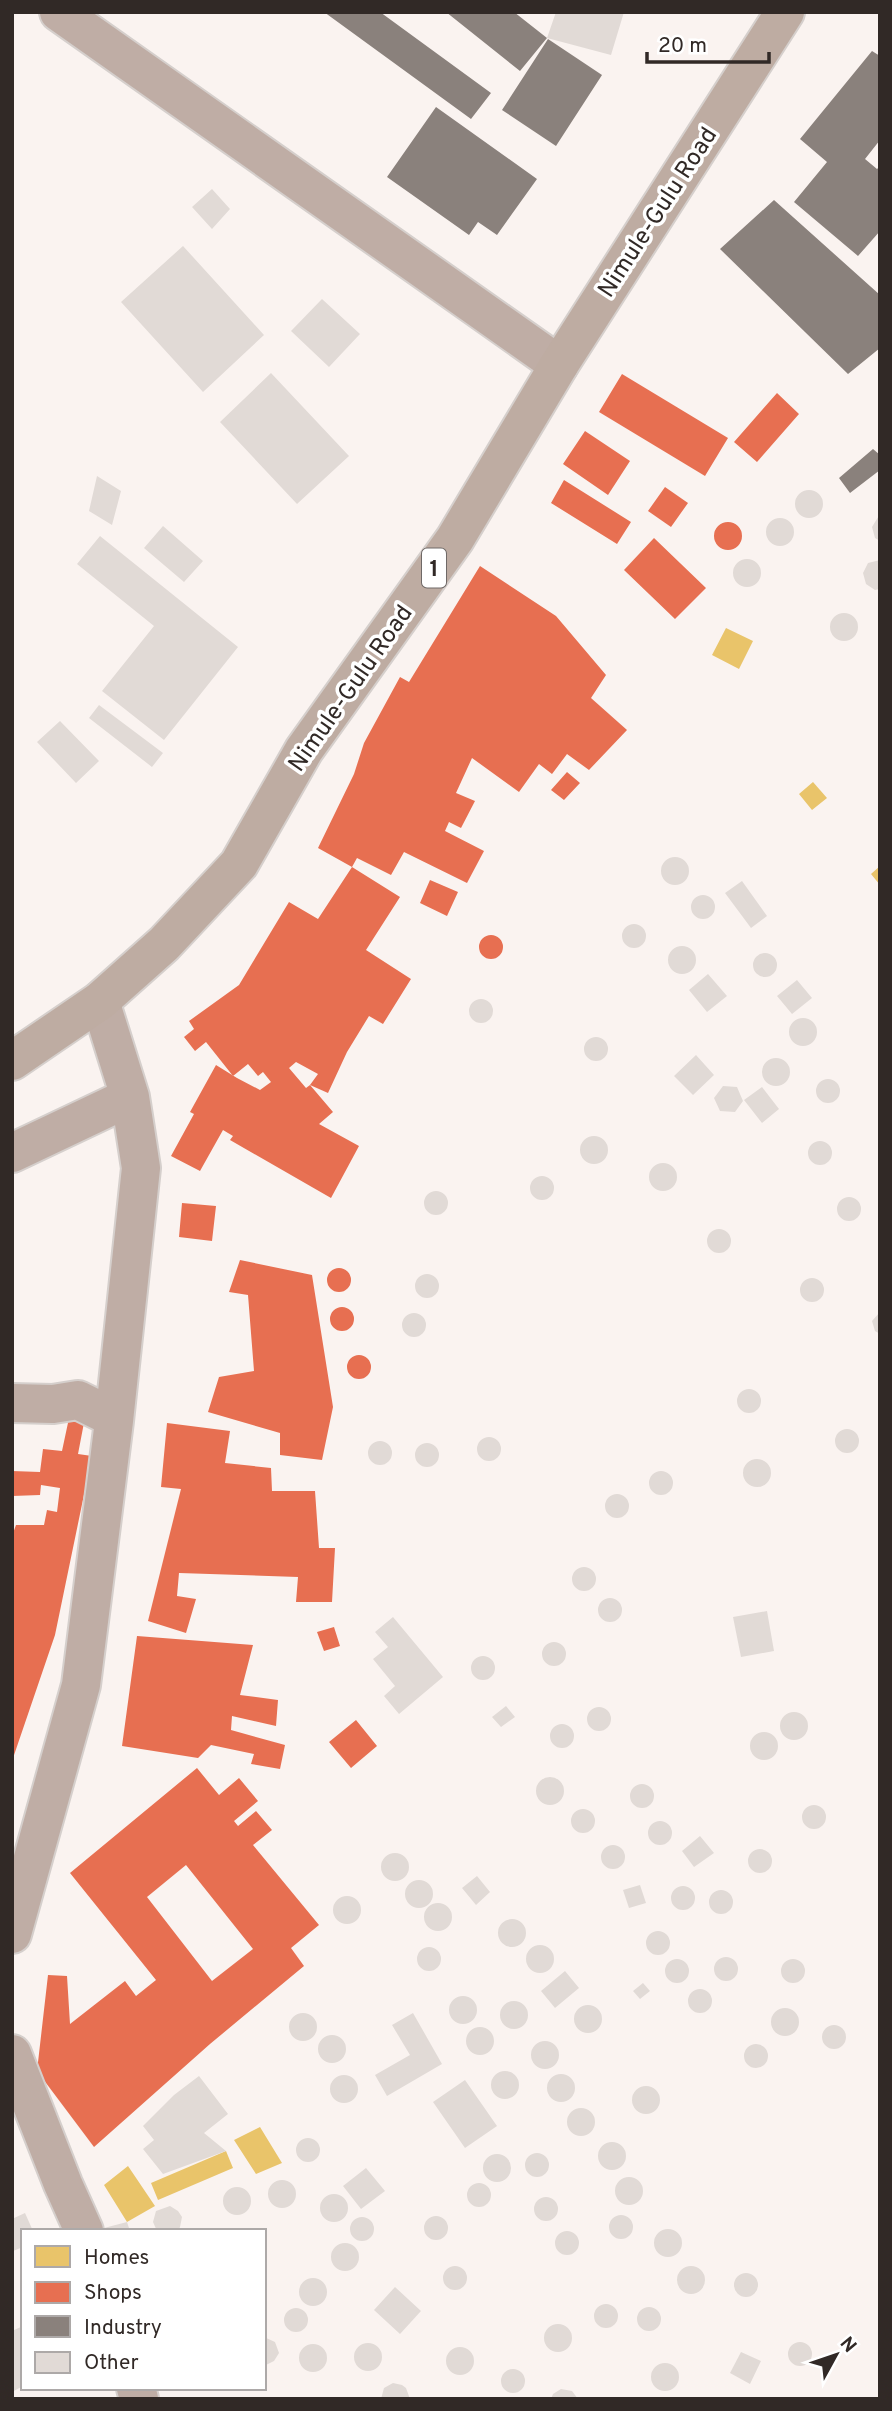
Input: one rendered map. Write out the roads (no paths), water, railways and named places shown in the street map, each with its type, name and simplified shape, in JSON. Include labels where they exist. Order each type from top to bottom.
[{"type":"main road","name":"Nimule-Gulu Road","points":[[12,1062],[100,1001],[163,944],[239,864],[304,750],[455,539],[559,365],[785,12]]},
{"type":"street","points":[[59,12],[559,365]]},
{"type":"street","points":[[12,1934],[81,1685],[114,1421],[141,1168],[130,1097],[100,1001]]},
{"type":"street","points":[[12,1153],[130,1097]]},
{"type":"street","points":[[12,1403],[53,1404],[78,1400],[114,1421]]},
{"type":"street","points":[[12,2054],[83,2229]]}]
